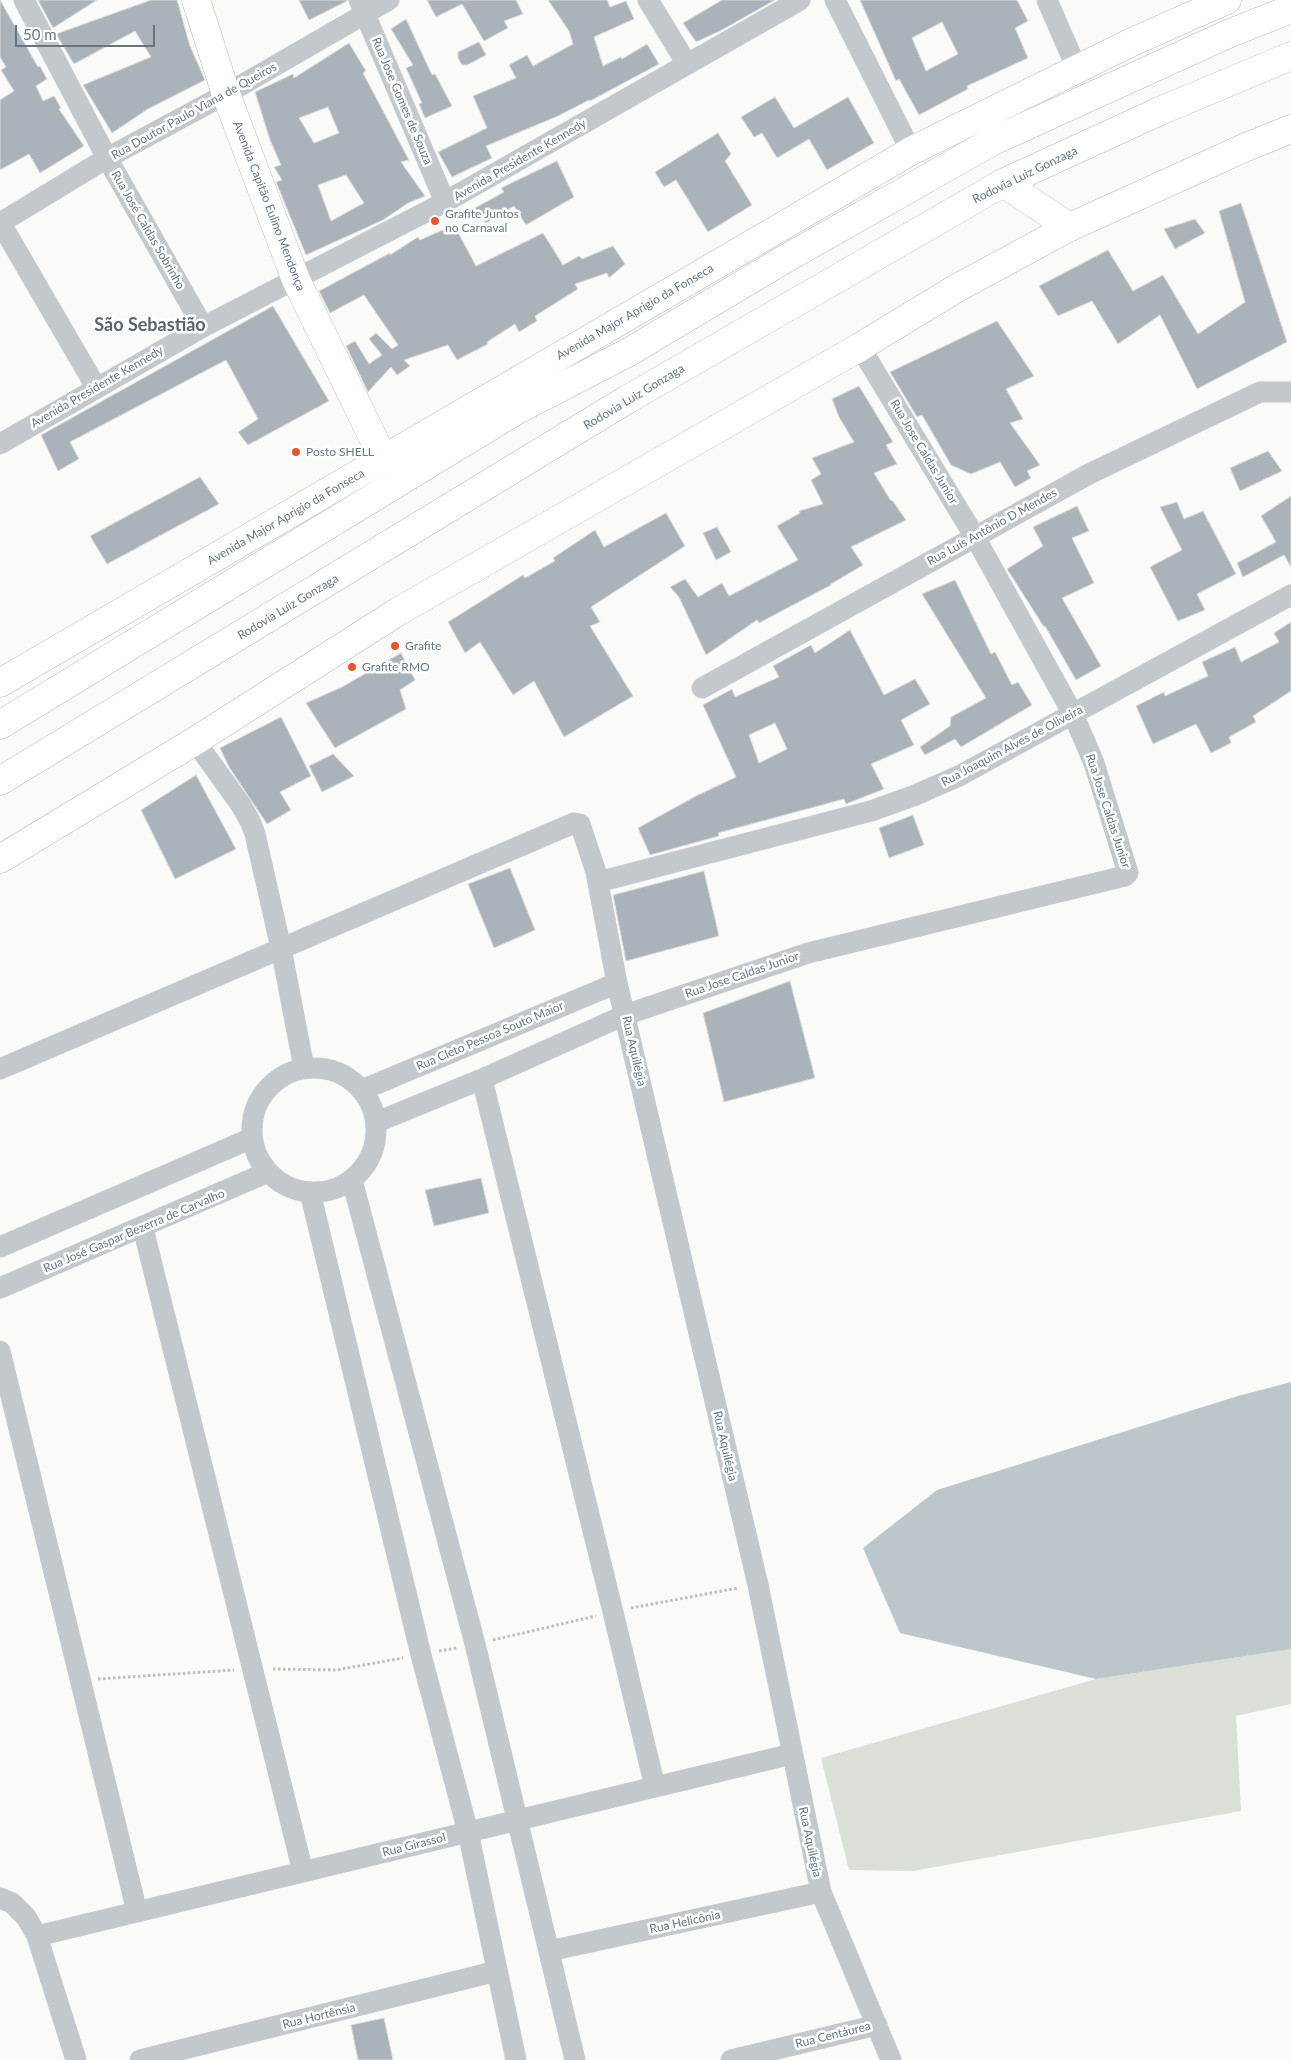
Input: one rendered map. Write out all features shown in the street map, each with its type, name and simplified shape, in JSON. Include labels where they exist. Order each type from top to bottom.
[{"type":"main road","name":"Avenida Capitão Eulino Mendonça","points":[[196,0],[226,94],[296,280],[384,460]]},
{"type":"main road","name":"Avenida Major Aprigio da Fonseca","points":[[0,683],[911,151],[1132,42],[1224,1]]},
{"type":"main road","points":[[0,724],[517,410],[629,352],[785,259],[993,141],[1228,34],[1291,9]]},
{"type":"main road","name":"Rodovia Luiz Gonzaga","points":[[0,781],[628,399],[1003,183],[1160,112],[1291,56]]},
{"type":"main road","points":[[0,860],[195,741],[399,611],[860,347],[957,288],[1070,227],[1244,148],[1291,130]]},
{"type":"main road","points":[[1003,183],[1070,227]]},
{"type":"street","name":"Rua José Caldas Sobrinho","points":[[24,0],[108,158],[203,327]]},
{"type":"street","name":"Rua Doutor Paulo Viana de Queiros","points":[[0,222],[108,158],[226,94],[361,7],[389,0]]},
{"type":"street","points":[[648,0],[687,64]]},
{"type":"street","name":"Avenida Presidente Kennedy","points":[[0,444],[203,327],[445,202],[800,0]]},
{"type":"street","points":[[835,0],[911,151]]},
{"type":"street","points":[[1047,0],[1077,69]]},
{"type":"street","name":"Rua Jose Gomes de Souza","points":[[361,7],[445,202]]},
{"type":"street","points":[[0,222],[96,387]]},
{"type":"street","name":"Rua Jose Caldas Junior","points":[[625,1015],[808,952],[1127,875],[1128,869],[1094,763],[1073,714],[975,536],[860,347]]},
{"type":"street","name":"Rua Luís Antônio D Mendes","points":[[702,688],[1089,474],[1260,392],[1291,392]]},
{"type":"street","name":"Rua Joaquim Alves de Oliveira","points":[[598,882],[871,811],[959,776],[1291,595]]},
{"type":"street","points":[[195,741],[241,805],[255,834],[281,948],[304,1068]]},
{"type":"street","name":"Rua Aquilégia","points":[[281,948],[574,824],[580,824],[598,882],[617,983],[758,1585],[821,1892],[891,2060]]},
{"type":"street","points":[[0,1069],[281,948]]},
{"type":"street","name":"Rua Cleto Pessoa Souto Maior","points":[[362,1090],[617,983]]},
{"type":"street","points":[[376,1122],[482,1079],[625,1015]]},
{"type":"street","points":[[304,1068],[326,1068],[346,1076],[362,1090],[372,1104],[377,1138],[372,1154],[364,1168],[352,1180],[339,1187],[325,1191],[310,1192],[294,1189],[280,1182],[268,1172],[257,1156],[252,1138],[252,1119],[259,1101],[270,1085],[286,1074],[304,1068]]},
{"type":"street","points":[[482,1079],[655,1787]]},
{"type":"street","points":[[0,1247],[252,1138]]},
{"type":"street","name":"Rua José Gaspar Bezerra de Carvalho","points":[[0,1288],[143,1228],[268,1172]]},
{"type":"street","points":[[352,1180],[475,1644],[575,2060]]},
{"type":"street","points":[[310,1192],[419,1645],[468,1832],[516,2060]]},
{"type":"street","points":[[143,1228],[303,1872]]},
{"type":"street","points":[[0,1352],[137,1912]]},
{"type":"street","name":"Rua Girassol","points":[[37,1936],[792,1754]]},
{"type":"street","name":"Rua Helicônia","points":[[549,1952],[821,1892]]},
{"type":"street","points":[[0,1898],[12,1903],[26,1917],[37,1936],[76,2060]]},
{"type":"street","name":"Rua Hortênsia","points":[[140,2060],[497,1971]]},
{"type":"street","name":"Rua Centáurea","points":[[731,2060],[877,2025]]},
{"type":"shaded area","points":[[1291,1382],[1291,1649],[1096,1679],[900,1633],[863,1548],[937,1490],[1238,1396]]},
{"type":"shaded area","points":[[1291,1649],[1291,1704],[1236,1716],[1241,1811],[913,1871],[849,1870],[821,1758],[1096,1679]]},
{"type":"building","points":[[0,0],[38,67],[40,66],[47,79],[36,86],[43,101],[54,96],[61,108],[59,109],[84,146],[40,173],[29,154],[0,170],[0,100],[14,91],[1,70],[6,67],[0,57]]},
{"type":"building","points":[[38,0],[97,0],[53,28]]},
{"type":"building","points":[[151,0],[177,0],[190,46],[205,80],[148,109],[112,133],[83,85],[151,57],[135,31],[74,64],[56,34]]},
{"type":"building","points":[[299,0],[347,0],[347,1],[309,20]]},
{"type":"building","points":[[427,0],[516,0],[523,14],[504,21],[508,28],[484,41],[462,4],[436,17]]},
{"type":"building","points":[[548,0],[607,0],[610,7],[626,1],[634,19],[594,37],[603,66],[621,57],[622,59],[647,44],[659,64],[590,101],[486,146],[492,158],[452,177],[438,152],[487,128],[473,96],[516,78],[509,65],[527,55],[533,66],[573,44],[569,31]]},
{"type":"building","points":[[722,0],[775,0],[720,31],[696,42],[683,23]]},
{"type":"building","points":[[860,0],[1017,0],[1028,21],[1015,28],[1028,58],[967,86],[968,89],[919,115],[899,79],[896,81]],"holes":[[[942,22],[958,54],[926,71],[912,38]]]},
{"type":"building","points":[[406,19],[432,75],[435,74],[452,106],[425,118],[419,104],[422,103],[406,68],[413,65],[391,29]]},
{"type":"building","points":[[479,42],[486,55],[467,65],[462,65],[458,58],[458,52]]},
{"type":"building","points":[[349,43],[366,71],[363,73],[409,160],[401,162],[425,196],[408,203],[383,220],[306,255],[276,182],[282,180],[274,167],[281,165],[270,140],[255,92],[293,74],[294,78]],"holes":[[[328,107],[339,133],[314,143],[299,118]],[[346,175],[364,203],[331,221],[318,185]]]},
{"type":"building","points":[[775,97],[794,128],[848,97],[874,143],[827,170],[809,139],[777,158],[762,133],[754,137],[741,117]]},
{"type":"building","points":[[718,133],[731,154],[725,161],[752,205],[708,232],[676,180],[664,187],[655,172]]},
{"type":"building","points":[[557,161],[574,197],[526,225],[514,206],[486,223],[475,208],[504,192],[501,188]]},
{"type":"building","points":[[1241,203],[1287,342],[1197,389],[1160,315],[1118,344],[1092,301],[1058,316],[1039,286],[1108,250],[1133,291],[1163,275],[1198,334],[1245,302],[1219,211]]},
{"type":"building","points":[[1195,219],[1205,233],[1175,249],[1164,229]]},
{"type":"building","points":[[454,225],[476,266],[543,233],[563,265],[579,256],[582,259],[613,246],[625,264],[609,278],[607,273],[575,284],[578,289],[535,316],[537,321],[519,332],[515,324],[487,342],[488,344],[457,360],[448,345],[404,360],[410,366],[397,375],[391,367],[368,392],[346,346],[355,341],[369,364],[382,355],[369,339],[376,333],[392,349],[398,345],[364,295],[330,313],[319,291],[390,253],[390,255],[418,237],[420,240]]},
{"type":"building","points":[[273,306],[329,401],[248,445],[238,432],[258,419],[226,360],[70,442],[79,459],[58,471],[41,435]]},
{"type":"building","points":[[997,321],[1034,376],[1006,389],[1023,419],[1010,423],[1040,465],[1027,471],[1031,478],[1015,487],[1000,462],[971,474],[951,465],[922,415],[917,417],[890,372]]},
{"type":"building","points":[[859,386],[893,442],[886,445],[897,464],[874,473],[891,501],[906,520],[851,547],[863,565],[831,585],[759,623],[757,620],[706,655],[679,597],[670,587],[685,579],[698,597],[722,583],[729,596],[798,560],[777,526],[800,513],[799,511],[823,504],[811,480],[821,474],[812,458],[854,442],[839,417],[832,399]]},
{"type":"building","points":[[1268,451],[1282,471],[1240,491],[1230,468]]},
{"type":"building","points":[[200,477],[219,504],[107,564],[90,536]]},
{"type":"building","points":[[1291,496],[1291,567],[1284,555],[1243,577],[1237,563],[1276,542],[1261,516]]},
{"type":"building","points":[[1177,502],[1184,519],[1203,511],[1236,574],[1197,594],[1205,610],[1178,621],[1150,567],[1182,550],[1160,507]]},
{"type":"building","points":[[1077,506],[1089,531],[1072,538],[1094,583],[1062,598],[1101,666],[1076,680],[1045,626],[1007,569],[1043,546],[1033,527]]},
{"type":"building","points":[[666,513],[685,546],[591,607],[600,622],[590,626],[633,696],[564,737],[534,681],[513,695],[480,642],[465,653],[448,622],[523,575],[525,578],[555,561],[553,558],[595,530],[604,547]]},
{"type":"building","points":[[717,527],[731,552],[716,560],[703,533]]},
{"type":"building","points":[[955,580],[991,654],[995,652],[1012,685],[1018,682],[1032,705],[961,747],[955,739],[925,755],[920,747],[950,726],[951,717],[986,698],[922,594]]},
{"type":"building","points":[[1291,622],[1291,691],[1253,716],[1256,722],[1229,737],[1231,743],[1211,753],[1196,724],[1153,744],[1136,706],[1164,692],[1165,696],[1208,676],[1202,662],[1235,647],[1241,662],[1279,642],[1274,633]]},
{"type":"building","points":[[850,630],[884,695],[915,679],[930,704],[901,720],[914,745],[871,764],[884,789],[846,804],[844,799],[718,833],[719,836],[650,855],[638,828],[696,796],[736,777],[703,705],[732,689],[735,697],[779,677],[773,666],[811,645],[815,653]],"holes":[[[775,723],[787,749],[759,763],[749,735]]]},
{"type":"building","points":[[401,653],[415,680],[400,690],[406,709],[335,748],[306,703],[342,687]]},
{"type":"building","points":[[281,717],[311,776],[280,792],[291,810],[267,824],[229,767],[220,748]]},
{"type":"building","points":[[333,754],[354,776],[322,792],[309,766]]},
{"type":"building","points":[[196,775],[236,849],[175,879],[141,810]]},
{"type":"building","points":[[913,815],[924,845],[889,858],[879,828]]},
{"type":"building","points":[[510,868],[535,930],[494,948],[468,884]]},
{"type":"building","points":[[704,871],[719,936],[626,961],[613,895]]},
{"type":"building","points":[[790,981],[815,1078],[724,1102],[703,1013]]},
{"type":"building","points":[[481,1178],[489,1213],[434,1226],[425,1190]]},
{"type":"building","points":[[384,2018],[393,2060],[358,2060],[351,2025]]},
{"type":"place","name":"Grafite Juntos no Carnaval","points":[[435,221]]},
{"type":"place","name":"Posto SHELL","points":[[296,452]]},
{"type":"place","name":"Grafite","points":[[395,646]]},
{"type":"place","name":"Grafite RMO","points":[[352,667]]},
{"type":"district","name":"São Sebastião","points":[[150,325]]}]
